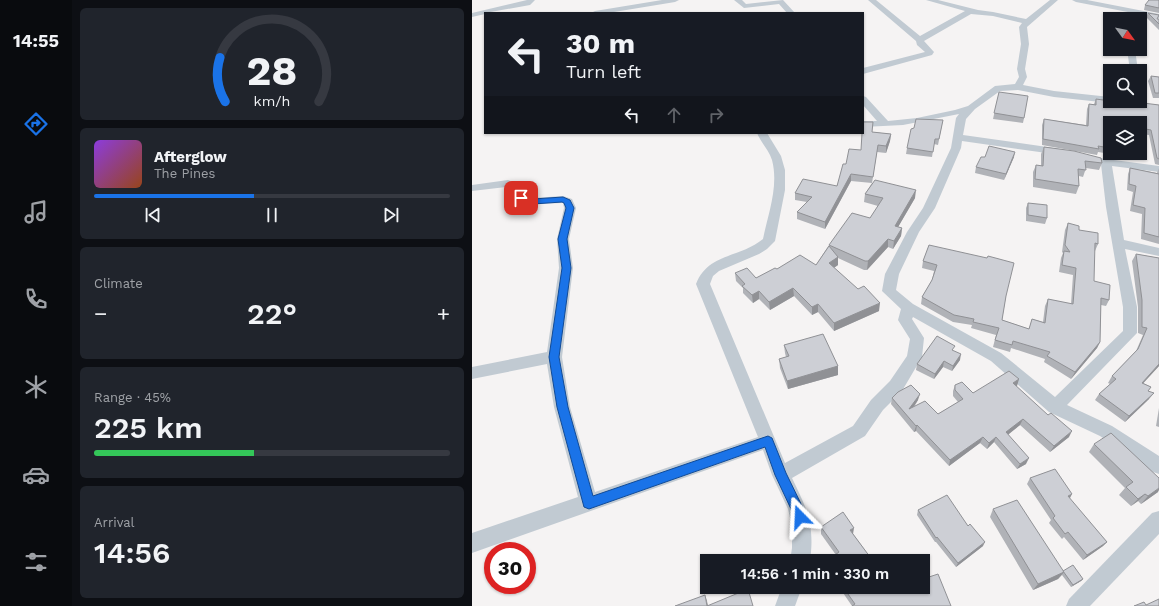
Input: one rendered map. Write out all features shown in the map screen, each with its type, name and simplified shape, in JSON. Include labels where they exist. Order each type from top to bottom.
[{"type":"street","points":[[486,12],[527,3],[531,0]]},
{"type":"street","points":[[602,12],[675,0]]},
{"type":"street","points":[[738,0],[744,6],[780,1],[790,12]]},
{"type":"street","points":[[864,71],[930,52],[920,43],[920,40],[872,0]]},
{"type":"street","points":[[930,0],[975,12],[1028,22]]},
{"type":"street","points":[[1018,87],[1023,77],[1020,69],[1025,44],[1023,27],[1054,0]]},
{"type":"street","points":[[1076,0],[1121,12]]},
{"type":"street","points":[[496,10],[509,10],[512,12]]},
{"type":"street","points":[[472,15],[484,12]]},
{"type":"street","points":[[920,40],[962,14],[975,12]]},
{"type":"street","points":[[1147,16],[1159,16]]},
{"type":"street","points":[[1103,99],[1054,94],[1018,87],[998,88],[972,107],[961,118],[956,148],[929,208],[913,232],[892,274],[889,291],[908,308],[996,357],[1055,407],[1106,431],[1159,466]]},
{"type":"street","points":[[864,100],[885,124]]},
{"type":"street","points":[[864,124],[885,124],[952,114],[972,107]]},
{"type":"street","points":[[762,134],[764,140],[776,158],[780,179],[769,242],[762,248],[720,265],[708,273],[703,284],[781,475],[797,508],[802,526],[801,554]]},
{"type":"street","points":[[958,137],[1072,154]]},
{"type":"street","points":[[1086,157],[1106,162],[1159,169]]},
{"type":"street","points":[[1055,407],[1130,333],[1131,327],[1129,304],[1108,191],[1106,162]]},
{"type":"street","points":[[472,188],[508,183],[512,185],[521,198],[527,200],[557,199],[568,201],[570,208],[562,239],[566,268],[554,357],[562,407],[589,503]]},
{"type":"street","points":[[1118,243],[1159,252]]},
{"type":"street","points":[[781,475],[859,431],[877,405],[896,386],[914,357],[917,338],[905,320],[908,308]]},
{"type":"street","points":[[472,373],[554,357]]},
{"type":"street","points":[[472,543],[768,441]]},
{"type":"street","points":[[1076,606],[1158,523]]},
{"type":"street","points":[[785,606],[789,594]]},
{"type":"building","points":[[1149,0],[1159,0],[1159,8],[1145,5]]},
{"type":"building","points":[[1148,13],[1159,15],[1157,19],[1159,19],[1159,24]]},
{"type":"building","points":[[1151,76],[1159,77],[1159,93],[1155,93]]},
{"type":"building","points":[[999,92],[1028,96],[1024,118],[994,113]]},
{"type":"building","points":[[1096,99],[1103,100],[1103,108],[1147,108],[1147,103],[1159,105],[1159,159],[1157,158],[1151,130],[1147,129],[1147,116],[1103,116],[1103,147],[1098,146],[1099,149],[1043,139],[1044,119],[1088,126],[1089,104],[1096,105]]},
{"type":"building","points":[[916,119],[943,120],[939,139],[935,139],[933,152],[907,148],[911,129],[914,128]]},
{"type":"building","points":[[864,122],[873,122],[872,132],[891,134],[886,146],[878,145],[873,177],[851,174],[825,222],[797,212],[812,197],[795,193],[803,179],[837,186],[843,164],[846,164],[849,149],[861,150],[862,134],[864,134]]},
{"type":"building","points":[[989,146],[1015,152],[1006,174],[976,167],[981,157],[985,157]]},
{"type":"building","points":[[1044,147],[1074,151],[1101,158],[1102,163],[1085,161],[1086,170],[1078,169],[1079,186],[1035,179],[1036,165],[1043,166]]},
{"type":"building","points":[[1130,168],[1159,174],[1159,237],[1144,233],[1145,208],[1133,205],[1136,186],[1129,184]]},
{"type":"building","points":[[875,180],[916,190],[895,226],[902,228],[894,241],[888,239],[868,261],[865,261],[829,245],[852,213],[870,218],[883,198],[865,194]]},
{"type":"building","points":[[1028,203],[1047,205],[1047,218],[1028,215]]},
{"type":"building","points":[[1068,223],[1079,226],[1079,230],[1098,233],[1098,244],[1095,243],[1094,281],[1110,285],[1109,300],[1101,298],[1100,342],[1075,372],[1047,356],[1050,352],[1013,341],[1012,345],[995,340],[999,328],[973,322],[974,319],[954,315],[922,297],[932,280],[937,265],[923,261],[929,245],[987,258],[988,256],[1014,263],[1002,320],[1029,329],[1032,319],[1045,323],[1048,299],[1073,304],[1076,268],[1062,265],[1064,251],[1070,252],[1065,245]]},
{"type":"building","points":[[829,246],[838,257],[829,263],[858,289],[864,286],[880,303],[834,323],[818,304],[812,307],[793,288],[769,302],[759,291],[752,295],[742,286],[745,284],[735,273],[747,268],[756,278],[775,268],[777,269],[800,255],[816,265]]},
{"type":"building","points":[[1136,254],[1159,258],[1159,364],[1142,383],[1151,387],[1148,391],[1154,393],[1129,416],[1099,394],[1116,379],[1112,376],[1138,349],[1147,328],[1142,327],[1142,300]]},
{"type":"building","points":[[823,334],[838,366],[787,381],[779,359],[789,356],[784,345]]},
{"type":"building","points":[[937,336],[955,346],[952,350],[961,354],[953,366],[944,361],[935,374],[917,364]]},
{"type":"building","points":[[1009,371],[1019,379],[1013,383],[1048,415],[1051,413],[1072,431],[1054,446],[1023,419],[1006,432],[1029,458],[1020,464],[996,437],[989,443],[983,437],[950,460],[917,425],[916,426],[892,398],[898,392],[911,385],[920,394],[909,409],[925,401],[938,414],[963,399],[955,390],[955,385],[962,382],[973,393]]},
{"type":"building","points":[[1111,433],[1159,478],[1159,488],[1148,496],[1145,494],[1138,499],[1126,487],[1133,482],[1094,444]]},
{"type":"building","points":[[1055,469],[1072,494],[1068,496],[1107,542],[1087,555],[1068,532],[1065,534],[1053,518],[1055,516],[1030,478]]},
{"type":"building","points":[[947,495],[968,526],[970,524],[985,542],[958,563],[937,537],[936,538],[918,510]]},
{"type":"building","points":[[1017,500],[1064,572],[1038,584],[993,509]]},
{"type":"building","points":[[843,512],[854,528],[850,530],[868,554],[836,554],[839,552],[821,527]]},
{"type":"building","points":[[1073,565],[1083,579],[1073,585],[1063,571]]},
{"type":"building","points":[[938,574],[951,606],[852,606],[855,604],[848,594],[930,594],[930,577]]},
{"type":"building","points":[[736,594],[749,594],[753,606],[707,606]]},
{"type":"building","points":[[705,595],[707,606],[675,606]]},
{"type":"building","points":[[1159,599],[1159,606],[1134,606],[1144,602],[1146,605]]},
{"type":"route","points":[[521,198],[533,201],[563,199],[568,201],[570,208],[562,239],[566,268],[554,357],[562,407],[589,503],[768,441],[781,475],[800,517]]}]
